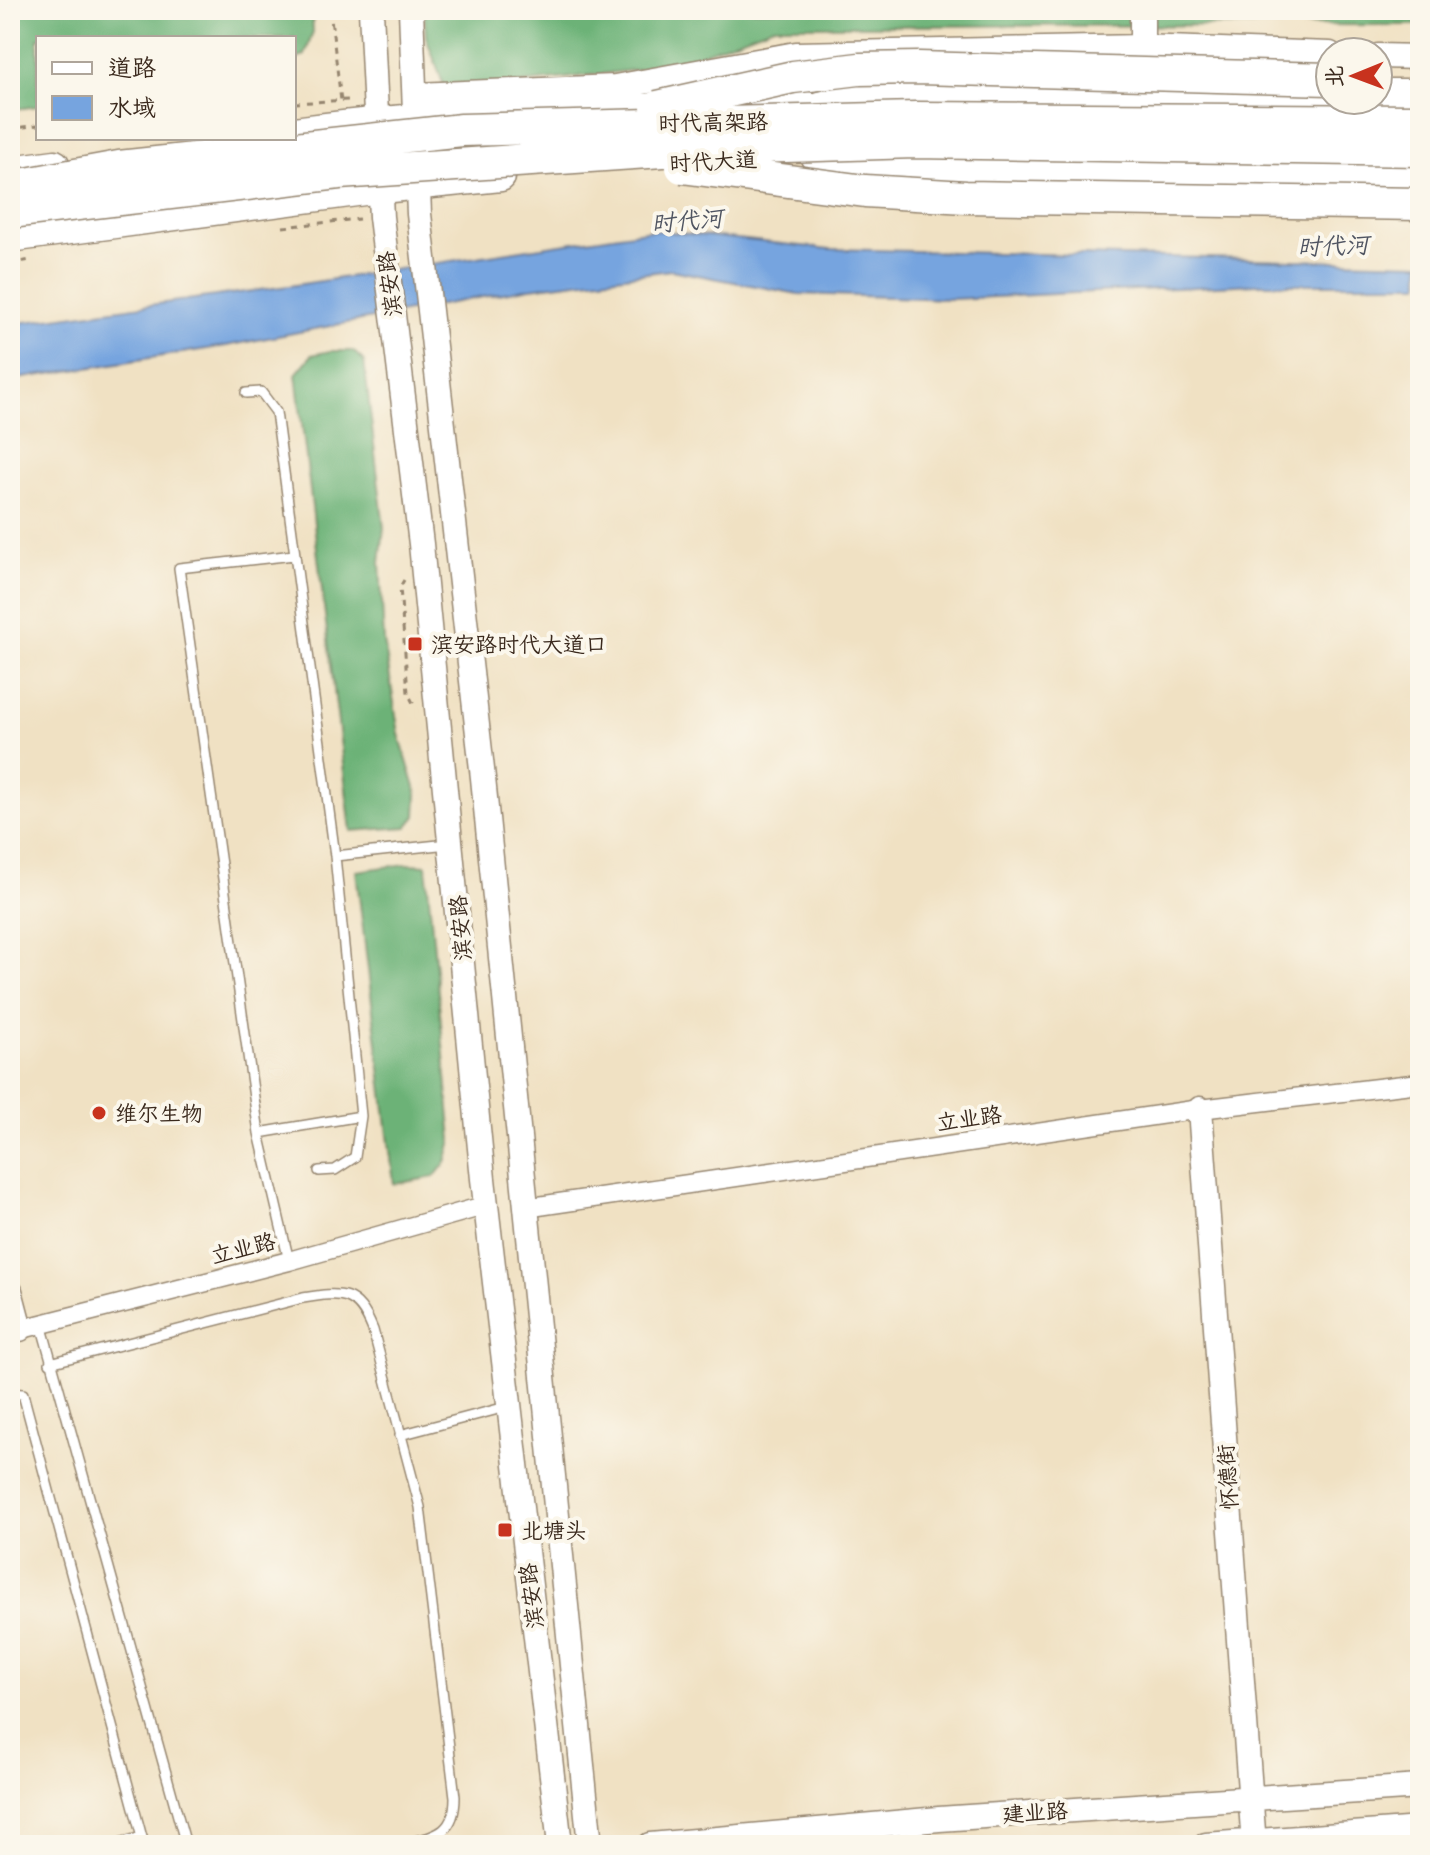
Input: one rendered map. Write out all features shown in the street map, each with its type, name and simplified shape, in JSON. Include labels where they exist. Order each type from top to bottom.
[{"type":"highway","points":[[544,127],[725,95],[793,77],[859,69],[1314,79]]},
{"type":"highway","points":[[1394,82],[1419,85]]},
{"type":"highway","points":[[1394,91],[1419,85]]},
{"type":"highway","points":[[923,93],[1314,95]]},
{"type":"highway","name":"时代高架路","points":[[10,187],[119,167],[462,130],[916,118],[1420,121]]},
{"type":"highway","name":"时代高架路","points":[[10,212],[339,173],[539,159],[915,142],[1420,150]]},
{"type":"highway","points":[[539,159],[707,168],[865,191],[966,197],[1420,204]]},
{"type":"highway","points":[[903,173],[1420,179]]},
{"type":"main road","name":"滨安路","points":[[371,10],[380,189],[388,276],[452,844],[509,1406],[560,1845]]},
{"type":"main road","name":"滨安路","points":[[411,10],[417,185],[434,323],[590,1845]]},
{"type":"main road","points":[[1142,10],[1142,47]]},
{"type":"main road","points":[[296,131],[378,120],[416,106],[615,87],[796,54],[1142,47],[1314,53]]},
{"type":"main road","points":[[1394,67],[1419,85]]},
{"type":"main road","points":[[640,83],[752,106]]},
{"type":"main road","points":[[416,106],[820,106],[1419,85]]},
{"type":"main road","points":[[820,106],[871,94],[923,93]]},
{"type":"main road","points":[[10,170],[228,140]]},
{"type":"main road","points":[[814,156],[867,170],[903,173]]},
{"type":"main road","name":"时代大道","points":[[10,238],[380,189],[729,158],[814,156],[1420,166]]},
{"type":"main road","name":"怀德街","points":[[1200,1109],[1254,1844]]},
{"type":"main road","points":[[10,1291],[24,1328]]},
{"type":"main road","name":"建业路","points":[[650,1845],[939,1819],[1420,1787]]},
{"type":"main road","points":[[1206,1845],[1254,1844],[1420,1829]]},
{"type":"street","name":"立业路","points":[[525,1208],[1200,1109],[1420,1083]]},
{"type":"street","name":"立业路","points":[[24,1328],[289,1261],[487,1205]]},
{"type":"lane","points":[[246,393],[261,392],[276,412],[335,856],[361,1116],[355,1157],[335,1170],[319,1171]]},
{"type":"lane","points":[[289,1261],[259,1133],[179,568],[294,555]]},
{"type":"lane","points":[[335,856],[452,844]]},
{"type":"lane","points":[[259,1133],[361,1116]]},
{"type":"lane","points":[[50,1363],[303,1298],[341,1294],[353,1299],[367,1314],[420,1507],[455,1815],[441,1832],[399,1845]]},
{"type":"lane","points":[[24,1328],[50,1363],[186,1845]]},
{"type":"lane","points":[[10,1393],[23,1394],[143,1841],[112,1845]]},
{"type":"lane","points":[[400,1435],[509,1406]]},
{"type":"path","points":[[10,129],[36,125]]},
{"type":"green space","points":[[10,10],[312,10],[313,32],[305,55],[296,60],[296,36],[36,36],[36,106],[10,110]]},
{"type":"green space","points":[[424,10],[1420,10],[1420,25],[774,26],[669,66],[446,92],[426,37]]},
{"type":"green space","points":[[353,351],[364,361],[384,528],[380,563],[384,641],[399,734],[417,794],[416,816],[407,827],[351,831],[296,374],[312,355]]},
{"type":"green space","points":[[407,864],[426,865],[452,1140],[446,1162],[434,1177],[394,1184],[356,871]]},
{"type":"water","points":[[652,230],[830,249],[1420,263],[1420,284],[1257,284],[952,299],[798,294],[671,270],[530,288],[226,346],[10,380],[10,324],[289,286]]},
{"type":"place","name":"滨安路时代大道口","points":[[415,644]]},
{"type":"place","name":"维尔生物","points":[[99,1113]]},
{"type":"place","name":"北塘头","points":[[505,1530]]},
{"type":"water label","name":"时代河","points":[[687,221]]},
{"type":"water label","name":"时代河","points":[[1333,246]]}]
